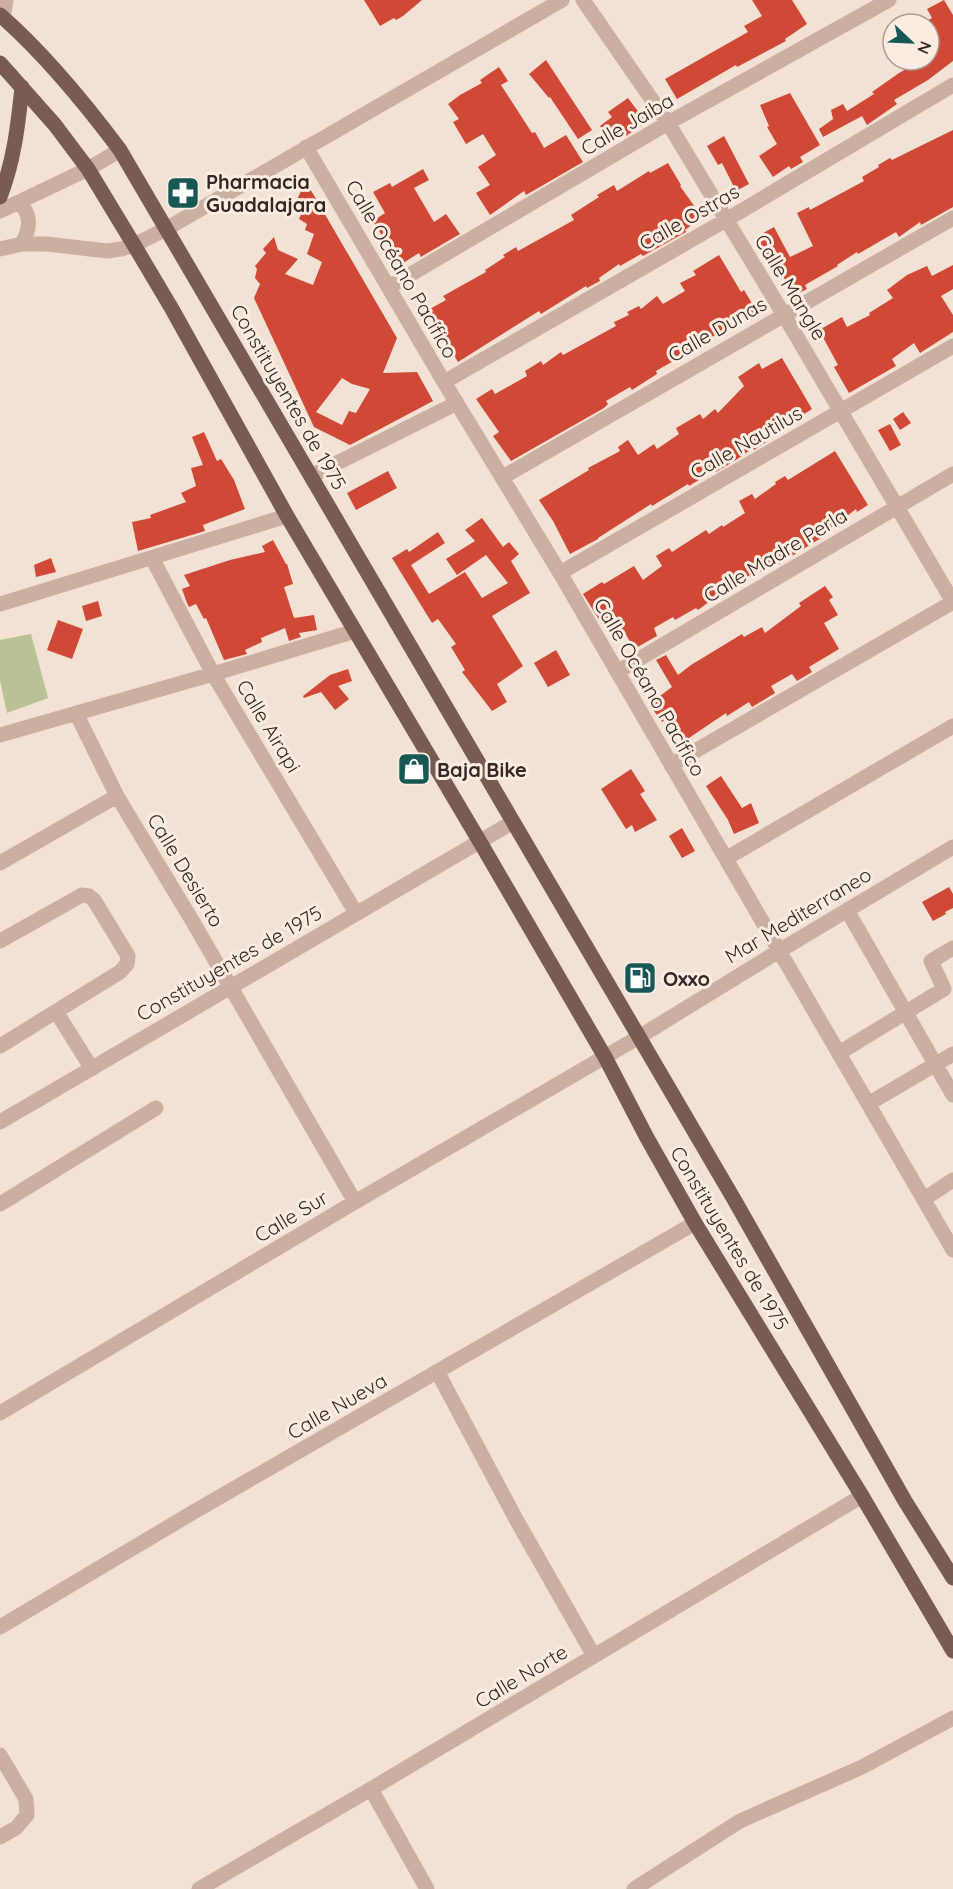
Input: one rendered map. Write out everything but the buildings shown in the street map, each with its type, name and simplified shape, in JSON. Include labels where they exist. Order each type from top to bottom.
[{"type":"main road","name":"Constituyentes de 1975","points":[[2,16],[64,80],[120,150],[735,1201],[905,1501],[953,1578]]},
{"type":"main road","name":"Constituyentes de 1975","points":[[0,63],[55,125],[88,169],[134,245],[287,516],[605,1057],[695,1223],[862,1496],[953,1651]]},
{"type":"main road","points":[[0,197],[17,136],[22,87]]},
{"type":"street","points":[[2,16],[6,0]]},
{"type":"street","points":[[0,249],[22,244],[47,244],[107,251],[134,245],[166,229],[562,0]]},
{"type":"street","name":"Calle Mangle","points":[[583,0],[668,123],[953,602]]},
{"type":"street","name":"Calle Jaiba","points":[[388,287],[668,123],[889,0]]},
{"type":"street","name":"Calle Ostras","points":[[444,382],[726,220],[953,85]]},
{"type":"street","name":"Calle Océano Pacífico","points":[[306,147],[444,382],[560,573],[953,1250]]},
{"type":"street","points":[[0,211],[88,169],[120,150]]},
{"type":"street","points":[[20,203],[26,210],[29,226],[22,244]]},
{"type":"street","name":"Calle Dunas","points":[[503,477],[953,218]]},
{"type":"street","name":"Calle Nautilus","points":[[560,573],[953,346]]},
{"type":"street","points":[[311,477],[457,403]]},
{"type":"street","name":"Calle Madre Perla","points":[[617,672],[953,474]]},
{"type":"street","points":[[0,604],[287,516]]},
{"type":"street","name":"Calle Airapi","points":[[152,558],[213,674],[356,913]]},
{"type":"street","points":[[671,765],[953,602]]},
{"type":"street","points":[[0,735],[355,631]]},
{"type":"street","name":"Calle Desierto","points":[[76,713],[117,796],[193,922],[355,1202]]},
{"type":"street","points":[[727,858],[953,726]]},
{"type":"street","points":[[0,863],[117,796]]},
{"type":"street","name":"Constituyentes de 1975","points":[[0,1122],[513,822]]},
{"type":"street","name":"Mar Mediterraneo","points":[[605,1057],[953,847]]},
{"type":"street","points":[[0,941],[82,895],[94,900],[128,956],[127,964],[120,972],[0,1046]]},
{"type":"street","points":[[847,910],[953,1095]]},
{"type":"street","points":[[838,1053],[944,989],[931,961],[953,948]]},
{"type":"street","points":[[57,1012],[92,1069]]},
{"type":"street","points":[[868,1104],[953,1054]]},
{"type":"street","name":"Calle Sur","points":[[0,1413],[355,1202],[605,1057]]},
{"type":"street","points":[[0,1204],[156,1108]]},
{"type":"street","points":[[924,1199],[953,1180]]},
{"type":"street","name":"Calle Nueva","points":[[0,1627],[197,1510],[695,1223]]},
{"type":"street","points":[[438,1373],[517,1521],[594,1656]]},
{"type":"street","name":"Calle Norte","points":[[199,1889],[862,1496]]},
{"type":"street","points":[[634,1889],[740,1821],[862,1767],[953,1718]]},
{"type":"street","points":[[0,1755],[27,1799],[27,1815],[16,1828],[0,1837]]},
{"type":"street","points":[[371,1789],[427,1889]]},
{"type":"green space","points":[[31,634],[48,698],[7,713],[0,681],[0,640]]},
{"type":"place","name":"Pharmacia Guadalajara","points":[[183,193]]},
{"type":"place","name":"Baja Bike","points":[[414,769]]},
{"type":"place","name":"Oxxo","points":[[640,978]]}]
